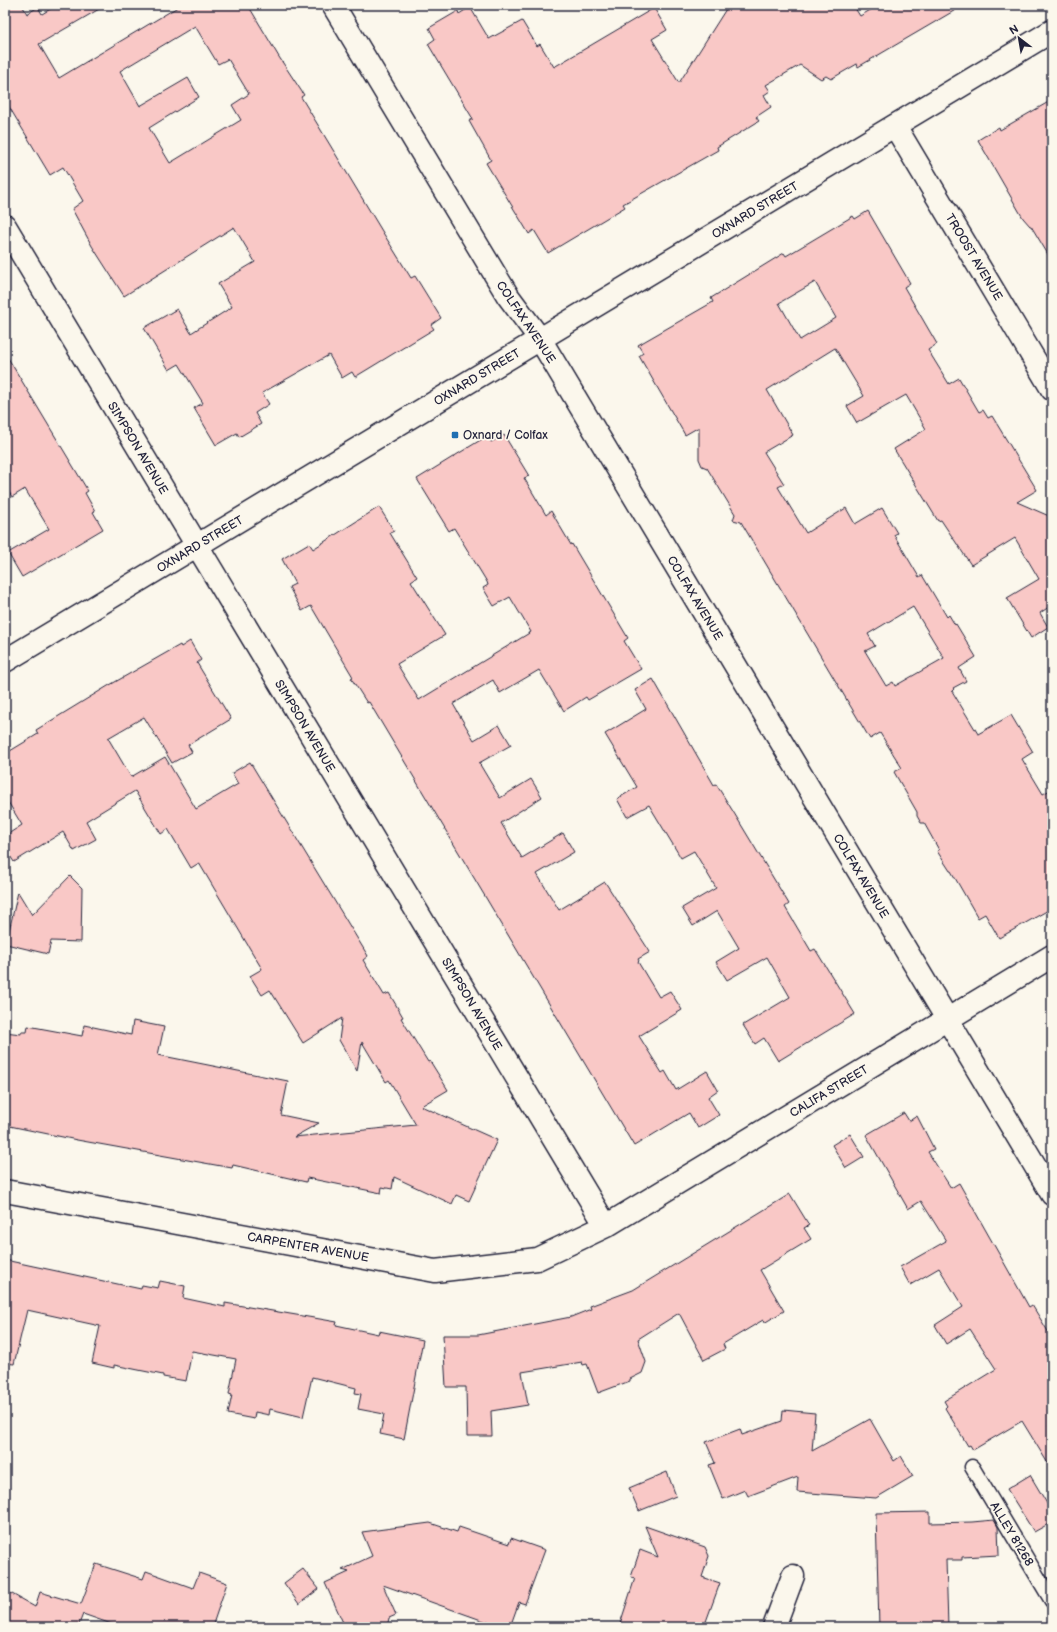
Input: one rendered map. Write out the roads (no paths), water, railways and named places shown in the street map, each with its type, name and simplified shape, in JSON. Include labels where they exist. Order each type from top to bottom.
[{"type":"street","name":"COLFAX AVENUE","points":[[333,5],[508,296],[540,339],[1052,1194]]},
{"type":"street","name":"OXNARD STREET","points":[[5,661],[1052,31]]},
{"type":"street","name":"TROOST AVENUE","points":[[895,126],[1052,389]]},
{"type":"street","name":"SIMPSON AVENUE","points":[[5,226],[606,1226]]},
{"type":"street","name":"CALIFA STREET","points":[[606,1226],[1052,956]]},
{"type":"street","name":"CARPENTER AVENUE","points":[[5,1191],[435,1271],[537,1259],[606,1226]]},
{"type":"street","points":[[774,1627],[793,1576]]},
{"type":"lane","name":"ALLEY 81268","points":[[972,1467],[1052,1601]]},
{"type":"place","name":"Oxnard / Colfax","points":[[455,435]]}]
